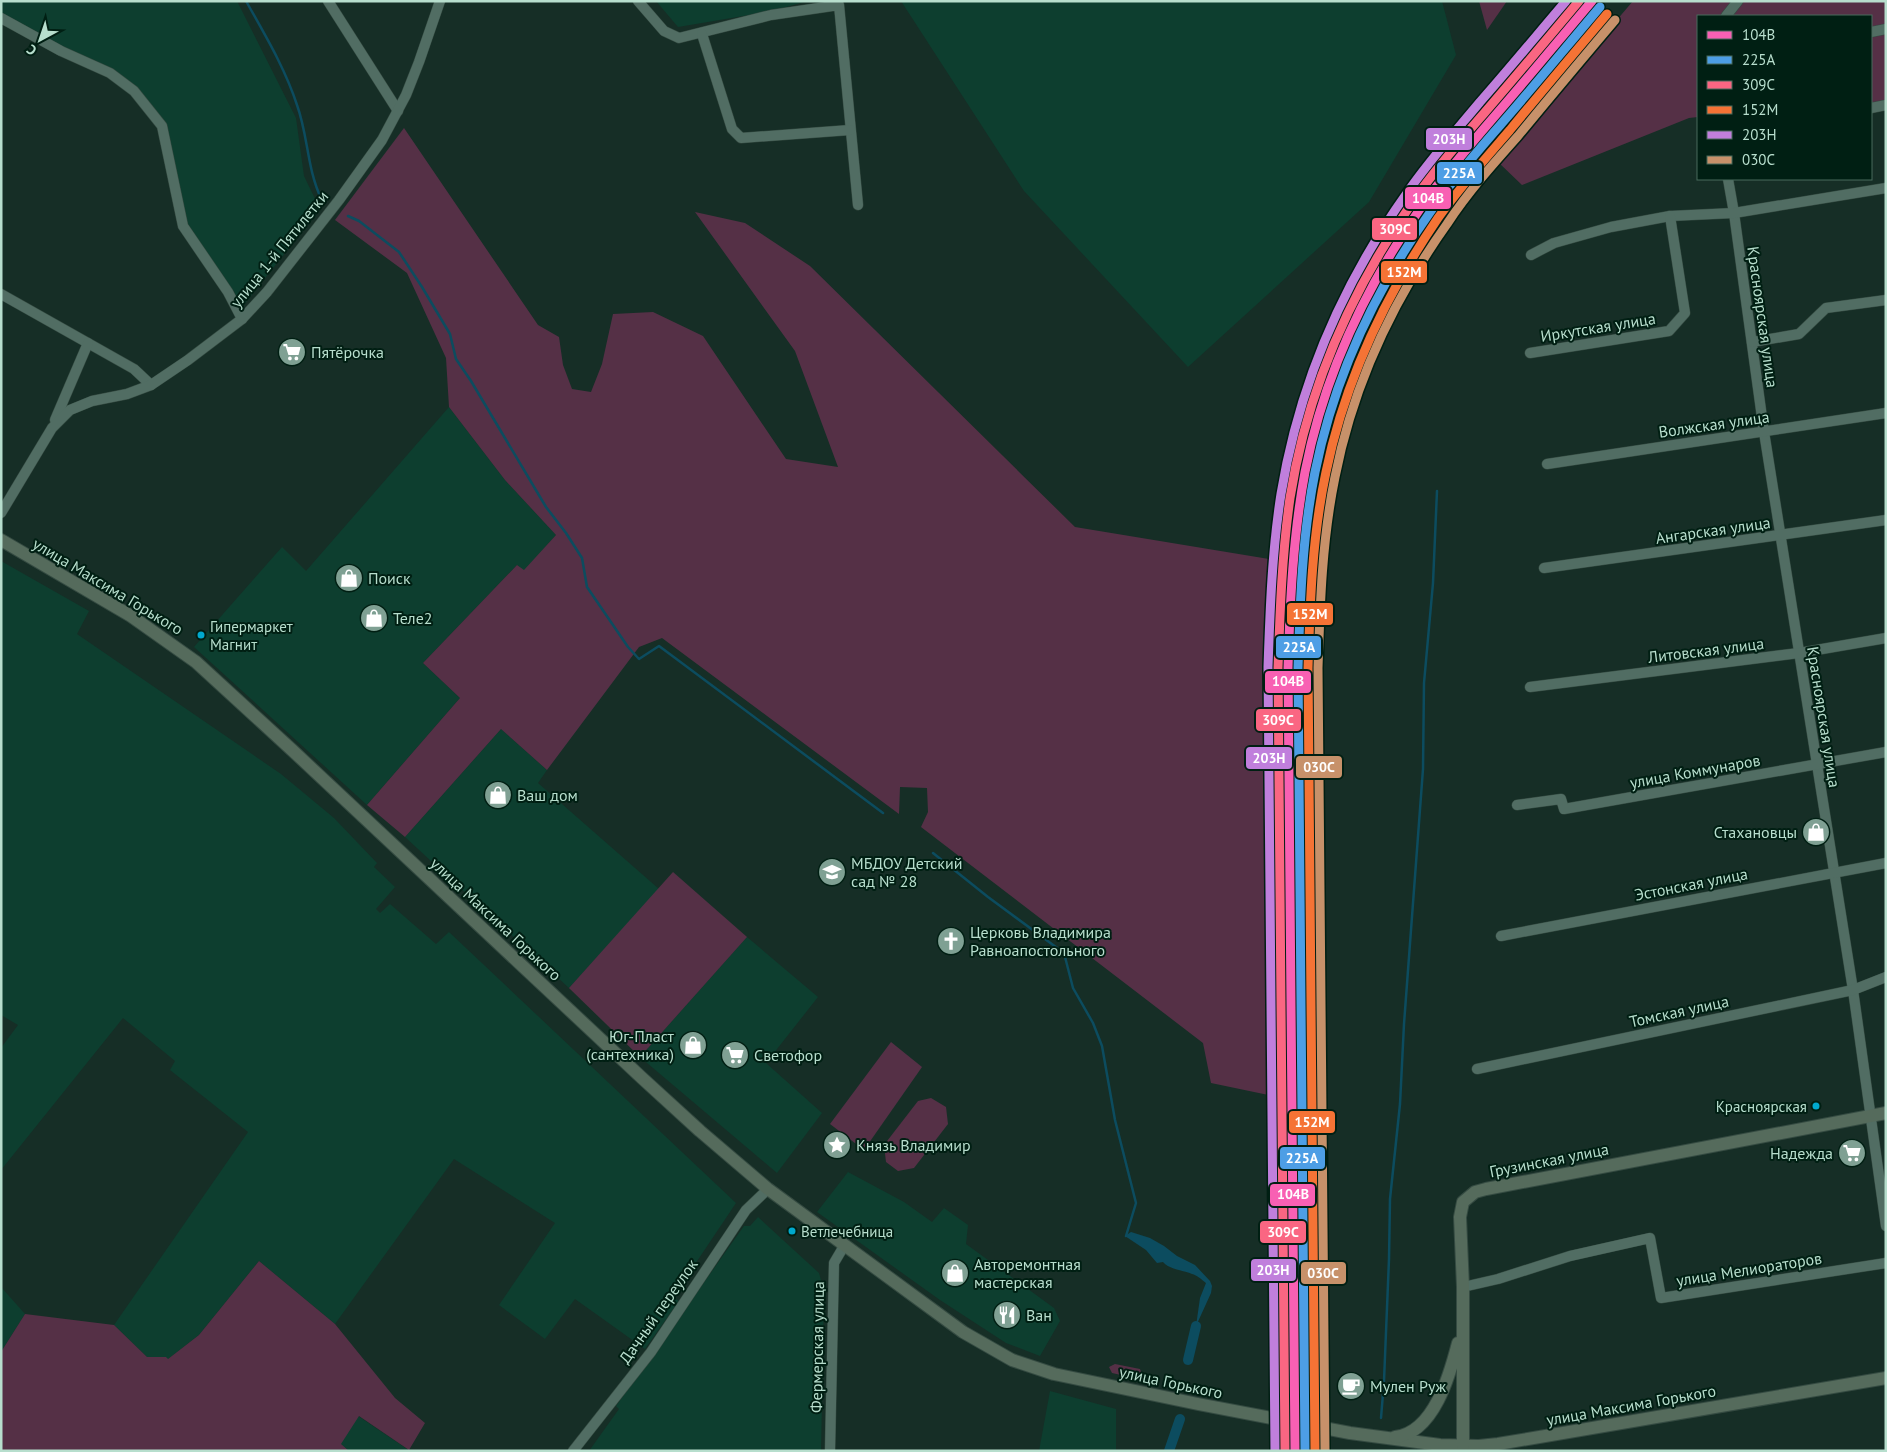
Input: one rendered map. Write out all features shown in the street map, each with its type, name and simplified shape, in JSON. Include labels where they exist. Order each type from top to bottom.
[{"type":"main road","name":"улица Максима Горького","points":[[1,540],[131,616],[196,662],[726,1155],[844,1246],[963,1332]]},
{"type":"main road","name":"Грузинская улица","points":[[1463,1446],[1463,1288],[1460,1217],[1463,1202],[1475,1192],[1886,1113]]},
{"type":"main road","points":[[1381,1438],[1398,1437],[1411,1433],[1426,1419],[1436,1404],[1445,1384],[1459,1342],[1463,1318]]},
{"type":"main road","name":"улица Горького","points":[[963,1332],[1012,1360],[1054,1374],[1327,1430],[1381,1438]]},
{"type":"main road","name":"улица Максима Горького","points":[[1381,1438],[1463,1446],[1499,1447],[1886,1378]]},
{"type":"street","points":[[328,1],[398,110]]},
{"type":"street","name":"улица 1-й Пятилетки","points":[[52,428],[70,410],[78,406],[141,390],[151,385],[208,346],[242,319],[267,292],[378,147],[398,110],[419,62],[440,1]]},
{"type":"street","points":[[638,1],[664,31],[680,38],[702,34],[771,15],[839,5],[858,205]]},
{"type":"street","points":[[1727,15],[1738,1]]},
{"type":"street","points":[[1,18],[62,52],[110,73],[134,91],[162,126],[183,226],[228,292],[242,319]]},
{"type":"street","points":[[1872,32],[1886,29]]},
{"type":"street","points":[[702,34],[732,129],[741,138],[850,130]]},
{"type":"street","points":[[1872,108],[1886,105]]},
{"type":"street","name":"Красноярская улица","points":[[1728,180],[1780,536],[1853,990],[1886,1226]]},
{"type":"street","points":[[1531,255],[1554,243],[1596,231],[1670,216],[1734,213],[1886,188]]},
{"type":"street","name":"Иркутская улица","points":[[1530,353],[1669,331],[1685,313],[1670,216]]},
{"type":"street","points":[[1,294],[134,369],[151,385]]},
{"type":"street","points":[[1752,342],[1799,334],[1826,308],[1886,300]]},
{"type":"street","name":"улица 1-й Пятилетки","points":[[1,513],[52,428],[88,343]]},
{"type":"street","name":"Волжская улица","points":[[1547,464],[1886,413]]},
{"type":"street","name":"Ангарская улица","points":[[1544,568],[1886,520]]},
{"type":"street","name":"Литовская улица","points":[[1530,687],[1799,653],[1886,638]]},
{"type":"street","name":"улица Коммунаров","points":[[1517,805],[1561,799],[1564,809],[1817,766],[1886,752]]},
{"type":"street","name":"Эстонская улица","points":[[1501,936],[1886,863]]},
{"type":"street","name":"Томская улица","points":[[1477,1069],[1853,990],[1886,977]]},
{"type":"street","name":"Дачный переулок","points":[[573,1451],[651,1352],[746,1210],[768,1189]]},
{"type":"street","name":"улица Мелиораторов","points":[[1463,1288],[1570,1256],[1650,1238],[1661,1298],[1886,1263]]},
{"type":"street","name":"Фермерская улица","points":[[830,1451],[834,1262],[844,1246]]},
{"type":"shaded area","points":[[1,1],[237,1],[296,118],[304,176],[320,209],[242,307],[184,218],[162,120],[125,78],[57,45],[1,14]]},
{"type":"shaded area","points":[[656,1],[807,1],[773,11],[678,27]]},
{"type":"shaded area","points":[[901,1],[1442,1],[1456,55],[1369,202],[1188,367],[1024,191]]},
{"type":"shaded area","points":[[1479,1],[1507,1],[1487,30]]},
{"type":"shaded area","points":[[1633,1],[1886,1],[1886,101],[1872,103],[1872,15],[1697,15],[1697,117],[1689,118],[1522,185],[1497,161]]},
{"type":"shaded area","points":[[404,128],[538,325],[559,337],[563,365],[572,389],[591,392],[602,364],[613,314],[653,312],[703,336],[786,459],[838,467],[795,351],[695,212],[745,223],[810,266],[1075,527],[1275,560],[1281,1059],[1278,1097],[1211,1083],[1203,1043],[921,827],[928,812],[927,788],[900,787],[899,814],[662,638],[639,647],[547,770],[501,729],[405,837],[367,805],[460,698],[423,663],[517,565],[524,570],[556,535],[505,480],[449,407],[446,358],[407,273],[335,220]]},
{"type":"shaded area","points":[[449,407],[505,480],[556,535],[524,571],[517,565],[423,663],[460,698],[367,805],[194,647],[282,547],[306,571]]},
{"type":"shaded area","points":[[1,561],[89,611],[77,634],[281,774],[334,818],[377,863],[374,867],[395,887],[376,909],[380,913],[390,904],[436,944],[449,932],[736,1203],[673,1297],[679,1301],[645,1349],[575,1299],[545,1339],[499,1305],[555,1223],[454,1159],[335,1324],[259,1261],[199,1335],[167,1360],[166,1357],[147,1357],[114,1325],[248,1132],[170,1070],[175,1061],[123,1018],[1,1170],[1,1048],[18,1025],[1,1015]]},
{"type":"shaded area","points":[[501,729],[547,770],[538,783],[659,889],[569,988],[405,837]]},
{"type":"shaded area","points":[[673,872],[747,937],[640,1057],[569,988]]},
{"type":"shaded area","points":[[747,937],[818,997],[766,1063],[822,1113],[777,1173],[640,1057]]},
{"type":"shaded area","points":[[891,1042],[922,1067],[864,1150],[830,1124]]},
{"type":"shaded area","points":[[931,1098],[946,1107],[948,1124],[914,1168],[898,1171],[886,1162],[884,1145],[918,1101]]},
{"type":"shaded area","points":[[848,1172],[904,1202],[932,1222],[944,1208],[968,1225],[966,1244],[1054,1308],[1060,1321],[1040,1356],[1006,1343],[940,1300],[817,1212]]},
{"type":"shaded area","points":[[758,1217],[819,1273],[824,1291],[821,1451],[589,1451],[619,1409],[616,1406],[744,1226],[750,1226]]},
{"type":"shaded area","points":[[259,1261],[335,1324],[395,1398],[425,1423],[409,1450],[359,1416],[341,1444],[349,1451],[1,1451],[1,1352],[25,1314],[114,1325],[147,1357],[166,1357],[168,1359],[199,1335]]},
{"type":"shaded area","points":[[1,1287],[25,1314],[1,1352]]},
{"type":"shaded area","points":[[1115,1364],[1140,1369],[1142,1375],[1139,1379],[1112,1373],[1109,1367]]},
{"type":"shaded area","points":[[1050,1391],[1116,1409],[1116,1451],[1039,1451]]},
{"type":"shaded area","points":[[358,1416],[410,1451],[349,1451],[340,1444]]},
{"type":"water","points":[[1131,1232],[1150,1238],[1177,1256],[1195,1265],[1210,1281],[1212,1286],[1211,1293],[1196,1326],[1200,1298],[1206,1283],[1194,1275],[1173,1268],[1163,1262],[1157,1263],[1146,1250],[1125,1236]]},
{"type":"waterway","points":[[246,1],[274,52],[292,91],[301,116],[313,175],[321,198]]},
{"type":"waterway","points":[[348,216],[359,221],[399,252],[422,287],[450,334],[456,359],[546,507],[582,558],[587,587],[628,647],[639,659],[659,646],[883,813]]},
{"type":"waterway","points":[[1381,1418],[1390,1199],[1400,1104],[1423,769],[1424,683],[1433,583],[1437,491]]},
{"type":"waterway","points":[[933,853],[988,897],[1064,953],[1073,988],[1093,1023],[1102,1046],[1115,1120],[1136,1203],[1126,1236]]},
{"type":"waterway","points":[[1188,1360],[1196,1326]]},
{"type":"waterway","points":[[1169,1451],[1180,1419]]},
{"type":"transit line","name":"203Н","points":[[1275,1451],[1268,667],[1275,537],[1289,453],[1299,414],[1327,336],[1344,299],[1384,227],[1433,158],[1566,1]]},
{"type":"transit line","name":"309С","points":[[1285,1451],[1278,668],[1285,540],[1290,498],[1298,458],[1320,380],[1335,342],[1352,305],[1392,234],[1440,165],[1579,1]]},
{"type":"transit line","name":"104В","points":[[1295,1451],[1288,668],[1295,545],[1305,472],[1323,401],[1336,366],[1365,300],[1402,236],[1448,172],[1592,1]]},
{"type":"transit line","name":"225А","points":[[1305,1451],[1298,668],[1304,545],[1315,472],[1323,437],[1345,369],[1359,336],[1392,272],[1411,241],[1456,177],[1600,7]]},
{"type":"transit line","name":"152М","points":[[1315,1451],[1308,668],[1311,595],[1321,496],[1344,404],[1369,340],[1401,278],[1438,218],[1464,184],[1607,14]]},
{"type":"transit line","name":"030C","points":[[1325,1451],[1318,668],[1324,548],[1335,477],[1343,443],[1364,377],[1393,313],[1427,253],[1472,189],[1615,20]]},
{"type":"place","name":"Пятёрочка","points":[[292,352]]},
{"type":"place","name":"Поиск","points":[[349,578]]},
{"type":"place","name":"Теле2","points":[[374,618]]},
{"type":"place","name":"Гипермаркет Магнит","points":[[201,635]]},
{"type":"place","name":"Ваш дом","points":[[498,795]]},
{"type":"place","name":"Стахановцы","points":[[1816,832]]},
{"type":"place","name":"МБДОУ Детский сад № 28","points":[[832,872]]},
{"type":"place","name":"Церковь Владимира Равноапостольного","points":[[951,941]]},
{"type":"place","name":"Юг-Пласт (сантехника)","points":[[693,1045]]},
{"type":"place","name":"Светофор","points":[[735,1055]]},
{"type":"place","name":"Красноярская","points":[[1816,1106]]},
{"type":"place","name":"Князь Владимир","points":[[837,1145]]},
{"type":"place","name":"Надежда","points":[[1852,1153]]},
{"type":"place","name":"Ветлечебница","points":[[792,1231]]},
{"type":"place","name":"Авторемонтная мастерская","points":[[955,1273]]},
{"type":"place","name":"Ван","points":[[1007,1315]]},
{"type":"place","name":"Мулен Руж","points":[[1351,1386]]}]
